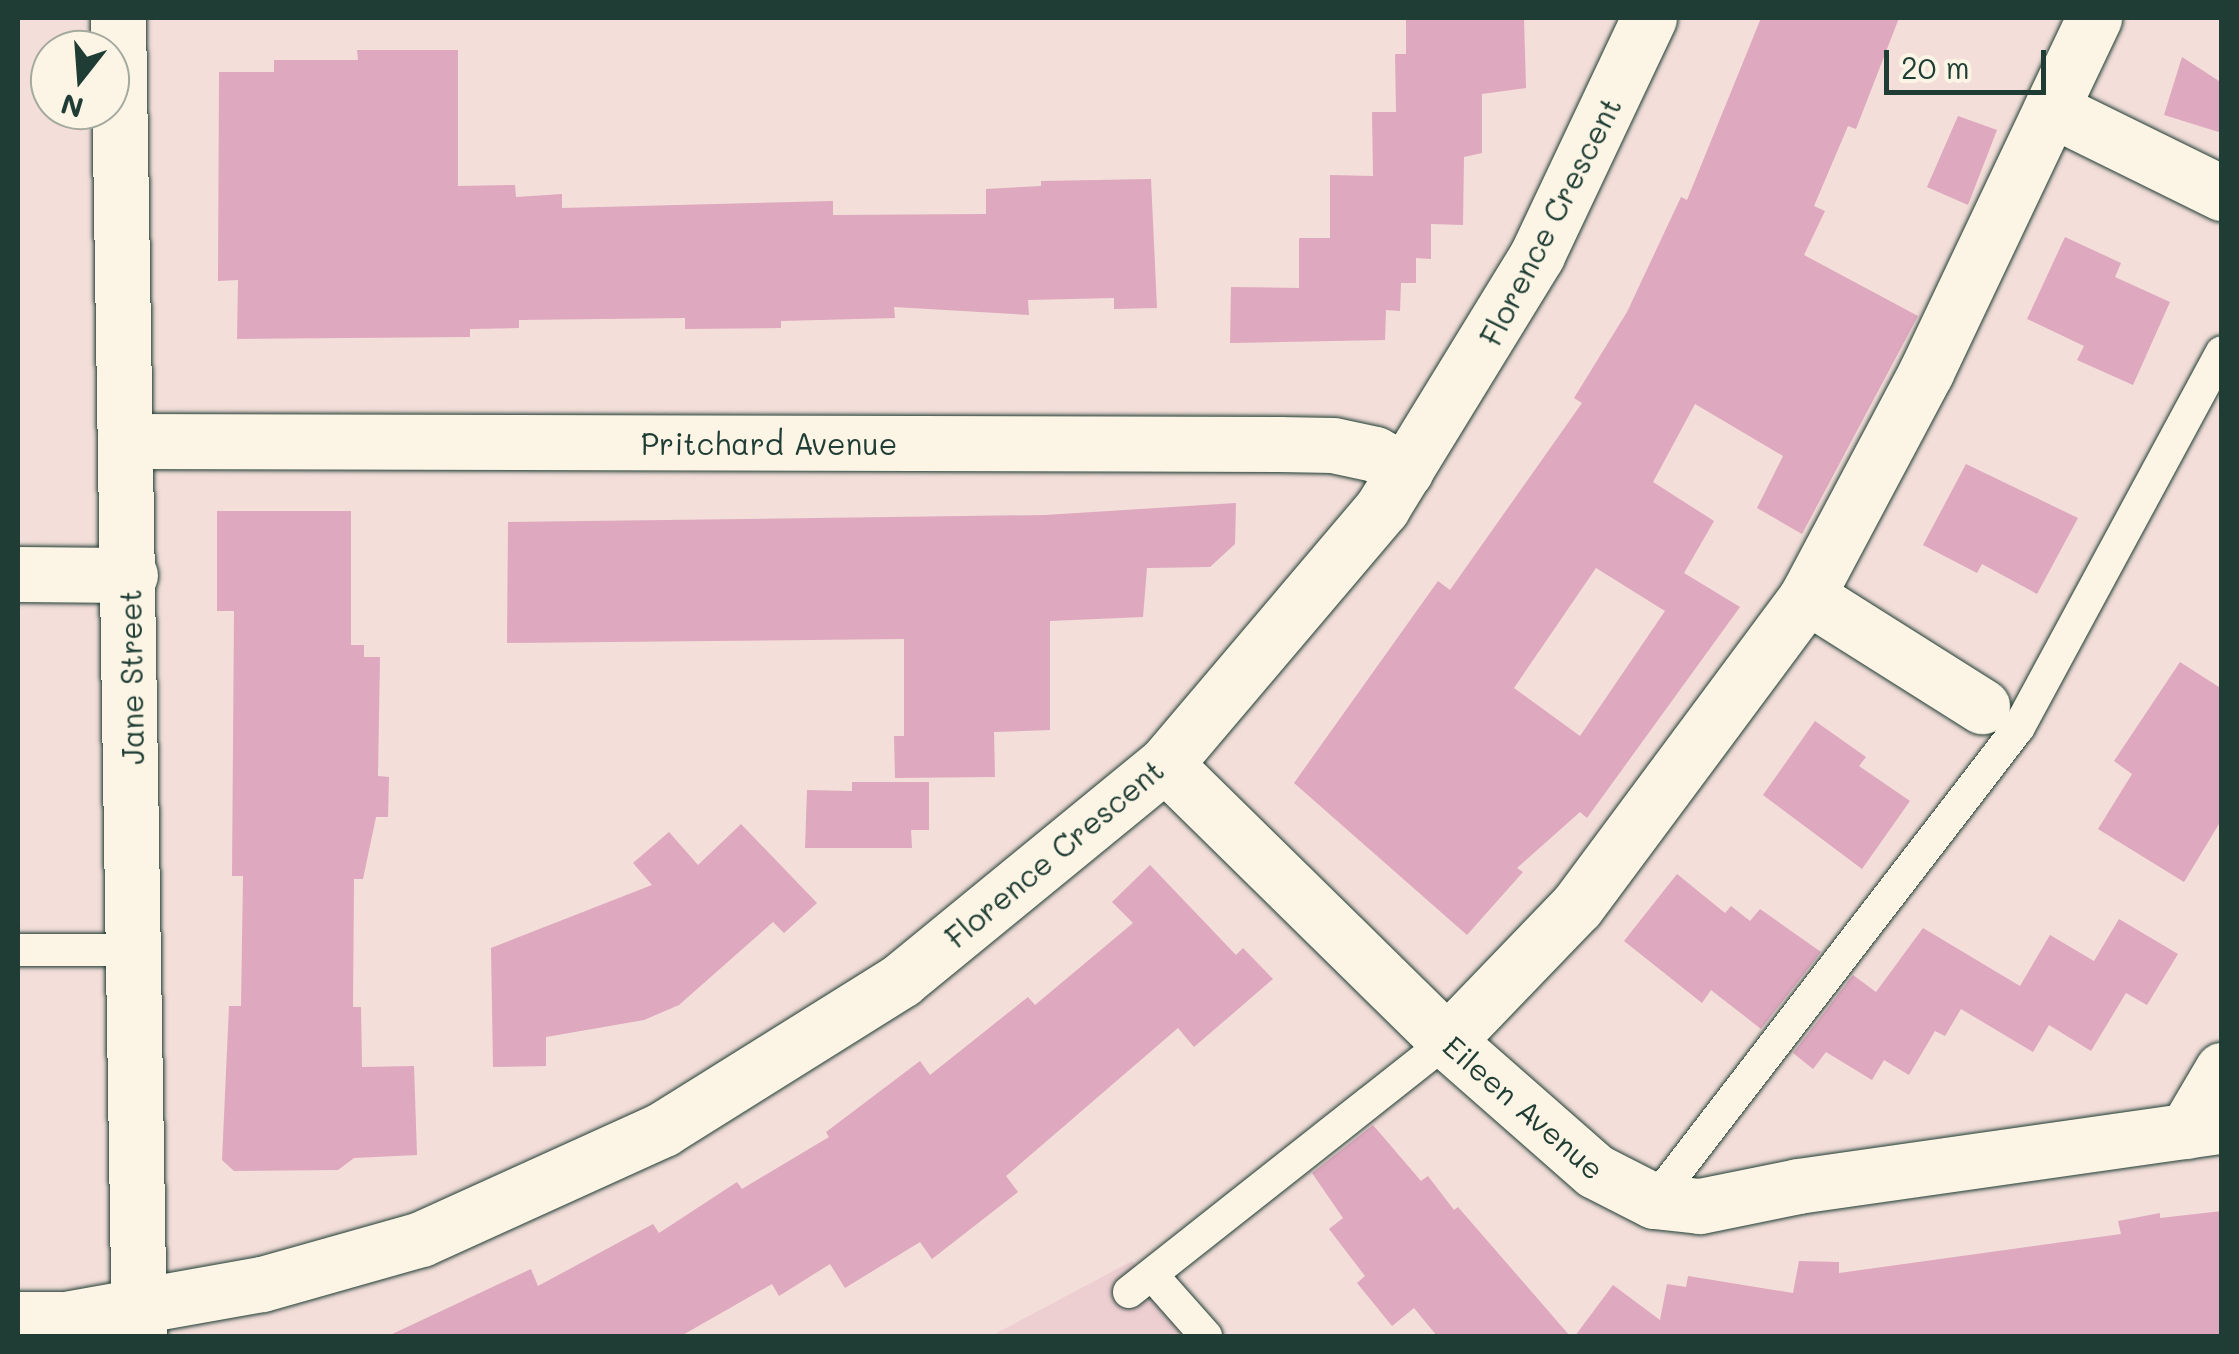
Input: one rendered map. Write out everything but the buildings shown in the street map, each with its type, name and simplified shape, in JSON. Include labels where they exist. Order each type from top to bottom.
[{"type":"street","name":"Jane Street","points":[[118,18],[130,575],[139,1320]]},
{"type":"street","name":"Florence Crescent","points":[[18,1319],[139,1320],[421,1238],[663,1128],[901,980],[1165,764],[1406,471],[1538,255],[1649,18]]},
{"type":"street","points":[[1447,1041],[1577,906],[1806,596],[1926,372],[2094,18]]},
{"type":"street","points":[[2051,109],[2222,193]]},
{"type":"street","name":"Pritchard Avenue","points":[[127,441],[1297,444],[1375,454],[1406,471]]},
{"type":"street","points":[[18,574],[130,575]]},
{"type":"street","points":[[1806,596],[1982,706]]},
{"type":"street","name":"Eileen Avenue","points":[[1165,764],[1447,1041],[1595,1171],[1654,1201],[1700,1206],[2204,1128]]},
{"type":"street","points":[[2204,1128],[2222,1070]]},
{"type":"lane","points":[[1654,1201],[2019,727],[2222,352]]},
{"type":"lane","points":[[18,950],[133,950]]},
{"type":"lane","points":[[1206,1336],[1141,1284],[1447,1041]]},
{"type":"shaded area","points":[[1132,1261],[1206,1336],[991,1336]]}]
